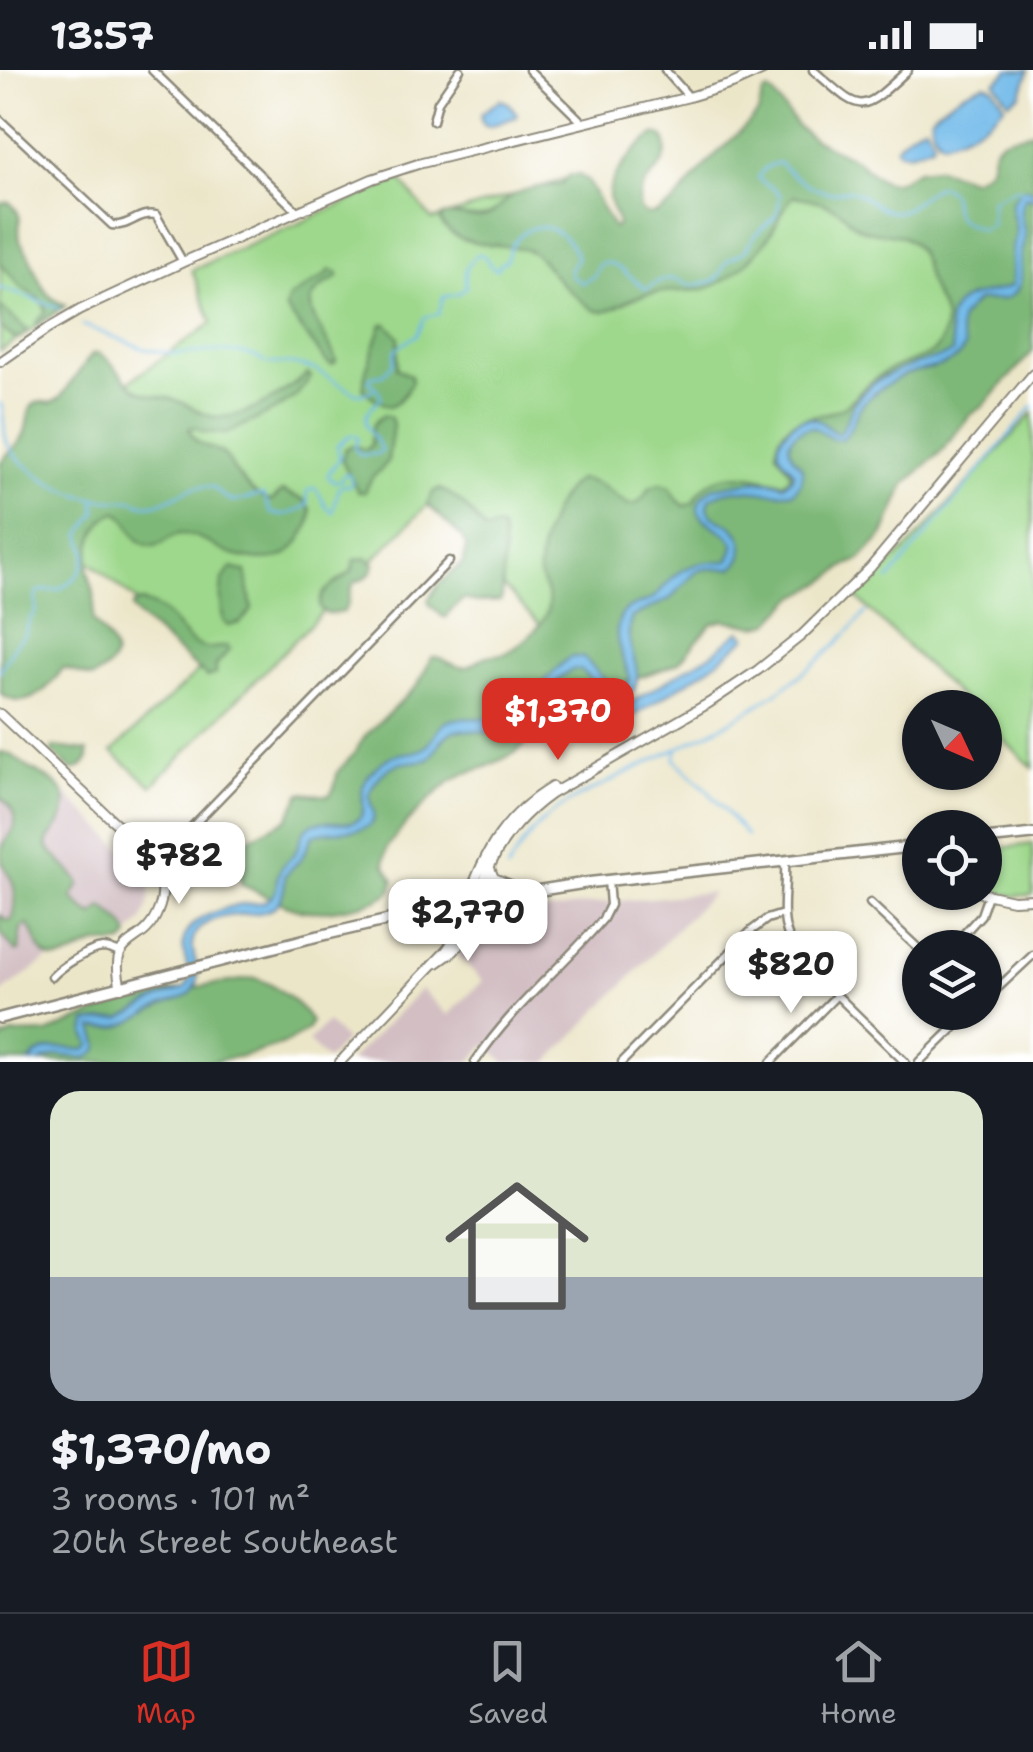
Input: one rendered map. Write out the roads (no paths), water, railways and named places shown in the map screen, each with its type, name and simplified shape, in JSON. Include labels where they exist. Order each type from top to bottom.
[{"type":"main road","points":[[1002,837],[1033,834]]},
{"type":"main road","points":[[0,1018],[432,909],[525,891],[902,848]]},
{"type":"street","points":[[152,70],[296,211]]},
{"type":"street","points":[[433,121],[438,102],[460,70]]},
{"type":"street","points":[[529,70],[583,123]]},
{"type":"street","points":[[665,70],[689,97]]},
{"type":"street","points":[[0,362],[64,318],[296,211],[396,170],[689,97],[763,70]]},
{"type":"street","points":[[812,70],[846,99],[861,104],[874,100],[908,70]]},
{"type":"street","points":[[0,120],[112,225],[123,225],[144,214],[156,215],[183,262]]},
{"type":"street","points":[[340,1062],[451,945],[505,838],[536,805],[735,686],[820,619],[870,568],[1033,374]]},
{"type":"street","points":[[155,865],[449,561]]},
{"type":"street","points":[[0,714],[155,865],[162,889],[158,913],[148,928],[120,953],[116,967],[121,988]]},
{"type":"street","points":[[437,962],[454,952],[462,941],[490,845],[520,810],[553,787],[619,754]]},
{"type":"street","points":[[785,861],[783,914],[792,946],[802,961],[905,1062]]},
{"type":"street","points":[[489,866],[494,878],[525,891]]},
{"type":"street","points":[[475,1062],[497,1031],[603,919],[610,905],[608,880]]},
{"type":"street","points":[[1002,898],[1031,900],[1033,910]]},
{"type":"street","points":[[870,903],[902,933]]},
{"type":"street","points":[[432,909],[455,921],[459,928]]},
{"type":"street","points":[[968,930],[984,910]]},
{"type":"street","points":[[622,1062],[746,936],[767,919],[783,914]]},
{"type":"street","points":[[52,977],[65,965],[95,950],[105,948],[120,953]]},
{"type":"street","points":[[1002,984],[1033,955]]},
{"type":"street","points":[[771,1062],[837,996]]},
{"type":"street","points":[[919,1062],[952,1030]]},
{"type":"water","points":[[1009,70],[1029,70],[1021,94],[1009,102],[995,82]]},
{"type":"water","points":[[985,84],[993,87],[1005,105],[977,128],[940,140],[931,117],[956,98]]},
{"type":"water","points":[[500,100],[509,103],[516,117],[484,125],[482,113]]},
{"type":"water","points":[[925,125],[934,141],[932,145],[909,153],[898,151],[896,147],[902,140]]},
{"type":"water","points":[[1026,188],[1033,192],[1033,200],[1026,197],[1021,207],[1025,236],[1018,288],[1005,299],[977,301],[966,312],[959,326],[965,346],[961,354],[946,364],[902,376],[878,390],[862,405],[843,439],[833,439],[813,427],[797,432],[789,444],[803,475],[794,492],[741,490],[710,499],[711,514],[732,526],[740,536],[740,558],[733,568],[696,572],[670,599],[632,617],[629,637],[637,673],[633,692],[611,694],[585,673],[573,670],[540,703],[508,726],[493,732],[454,731],[428,760],[388,769],[370,793],[374,815],[371,825],[313,835],[301,859],[285,875],[283,894],[276,905],[266,911],[210,921],[198,930],[193,949],[198,977],[189,994],[120,1026],[93,1028],[99,1046],[87,1058],[58,1055],[29,1062],[48,1049],[85,1050],[91,1045],[85,1034],[87,1022],[122,1018],[185,988],[191,978],[184,942],[190,927],[221,910],[269,899],[279,871],[294,854],[303,833],[316,823],[349,823],[359,818],[365,783],[388,758],[424,748],[450,720],[488,718],[507,712],[570,657],[583,657],[608,683],[621,689],[626,687],[630,679],[617,632],[623,613],[653,598],[688,567],[728,561],[732,553],[731,538],[700,515],[701,499],[712,488],[739,483],[767,481],[784,485],[794,472],[780,455],[779,446],[783,434],[793,424],[814,419],[838,434],[857,399],[878,381],[901,369],[952,353],[949,320],[953,310],[968,298],[1012,285],[1016,233],[1012,204]]},
{"type":"water","points":[[740,631],[746,638],[712,666],[621,724],[607,729],[602,722],[713,653]]},
{"type":"waterway","points":[[0,403],[13,453],[64,490],[147,505],[208,486],[233,501],[263,495],[271,513],[280,515],[308,504],[307,491],[314,488],[333,512],[339,488],[352,483],[349,474],[344,474],[340,481],[329,478],[340,458],[337,446],[351,435],[356,436],[355,449],[361,455],[382,450],[366,424],[368,413],[381,398],[370,377],[388,370],[396,349],[417,335],[425,317],[439,314],[443,297],[458,294],[466,287],[470,261],[478,254],[497,269],[506,261],[512,245],[529,229],[548,228],[565,239],[577,258],[571,276],[582,283],[594,276],[600,264],[609,263],[647,289],[666,279],[690,286],[714,281],[727,261],[745,251],[756,234],[777,215],[780,195],[758,178],[764,170],[780,163],[814,188],[857,193],[894,212],[907,209],[941,186],[951,193],[959,219],[981,230],[991,225],[992,200],[1016,188],[1023,191]]},
{"type":"waterway","points":[[0,288],[60,308]]},
{"type":"waterway","points":[[83,325],[145,349],[176,354],[241,353],[267,363],[314,369],[355,393],[374,389]]},
{"type":"waterway","points":[[889,580],[1033,406]]},
{"type":"waterway","points":[[0,671],[36,611],[36,595],[60,589],[83,566],[86,553],[81,534],[96,513],[95,500]]},
{"type":"waterway","points":[[507,870],[532,832],[557,810],[756,706],[815,663],[866,612]]},
{"type":"waterway","points":[[679,747],[675,760],[747,836]]}]
